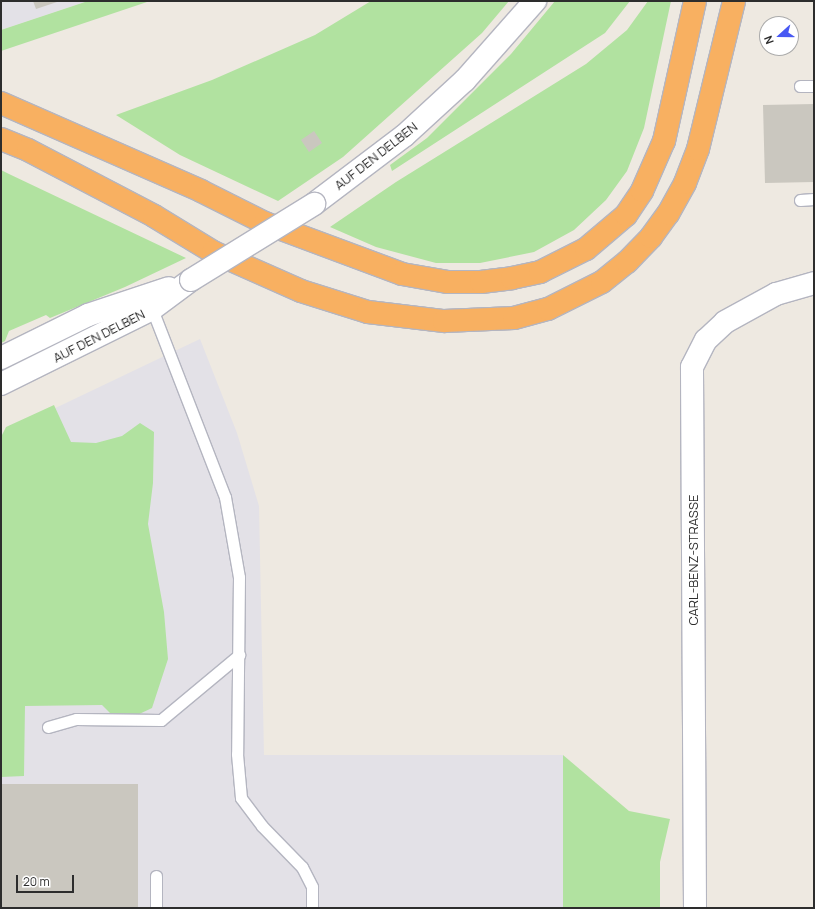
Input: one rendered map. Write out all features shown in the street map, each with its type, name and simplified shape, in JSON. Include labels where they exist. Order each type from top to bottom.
[{"type":"highway","points":[[1,103],[201,191],[265,223],[402,274],[448,282],[481,282],[512,278],[540,272],[586,249],[626,215],[642,191],[664,141],[695,1]]},
{"type":"highway","points":[[1,139],[28,150],[154,216],[213,252],[301,291],[368,312],[444,322],[514,318],[548,309],[602,282],[642,247],[668,214],[685,183],[698,149],[734,1]]},
{"type":"main road","name":"AUF DEN DELBEN","points":[[1,384],[152,309],[191,280],[314,204],[404,136],[465,80],[535,1]]},
{"type":"main road","name":"AUF DEN DELBEN","points":[[1,358],[88,315],[191,280]]},
{"type":"main road","name":"CARL-BENZ-STRASSE","points":[[695,908],[692,367],[698,353],[715,330],[736,315],[776,294],[814,283]]},
{"type":"lane","points":[[800,86],[814,86]]},
{"type":"lane","points":[[800,200],[814,199]]},
{"type":"lane","points":[[152,309],[225,497],[239,576],[237,754],[241,798],[262,826],[302,867],[312,887],[312,908]]},
{"type":"lane","points":[[48,727],[76,719],[161,720],[239,655]]},
{"type":"lane","points":[[156,876],[156,908]]},
{"type":"shaded area","points":[[1,1],[88,1],[1,30]]},
{"type":"shaded area","points":[[200,339],[237,433],[259,506],[264,755],[563,755],[563,908],[1,908],[1,434]]},
{"type":"green space","points":[[88,1],[150,1],[1,51],[1,30]]},
{"type":"green space","points":[[371,1],[509,1],[482,33],[343,157],[278,201],[180,155],[116,115],[212,80],[315,35]]},
{"type":"green space","points":[[555,1],[630,1],[605,33],[392,171],[390,165],[427,138],[511,54]]},
{"type":"green space","points":[[648,1],[671,1],[644,128],[627,171],[606,200],[574,230],[534,252],[480,263],[436,263],[376,247],[330,227],[396,182],[586,64],[627,30]]},
{"type":"green space","points":[[1,170],[186,258],[125,287],[50,318],[46,315],[9,331],[5,341],[1,343]]},
{"type":"green space","points":[[54,405],[71,442],[96,443],[122,436],[140,423],[154,432],[153,483],[148,524],[164,612],[168,659],[152,708],[135,716],[110,713],[102,705],[25,706],[24,776],[1,777],[1,437],[6,427]]},
{"type":"green space","points":[[563,755],[629,811],[670,819],[660,862],[660,908],[563,908]]},
{"type":"building","points":[[33,1],[60,1],[36,9]]},
{"type":"building","points":[[814,104],[814,182],[765,183],[763,105]]},
{"type":"building","points":[[314,131],[322,143],[309,152],[301,140]]},
{"type":"building","points":[[1,784],[138,784],[138,908],[1,908]]}]
